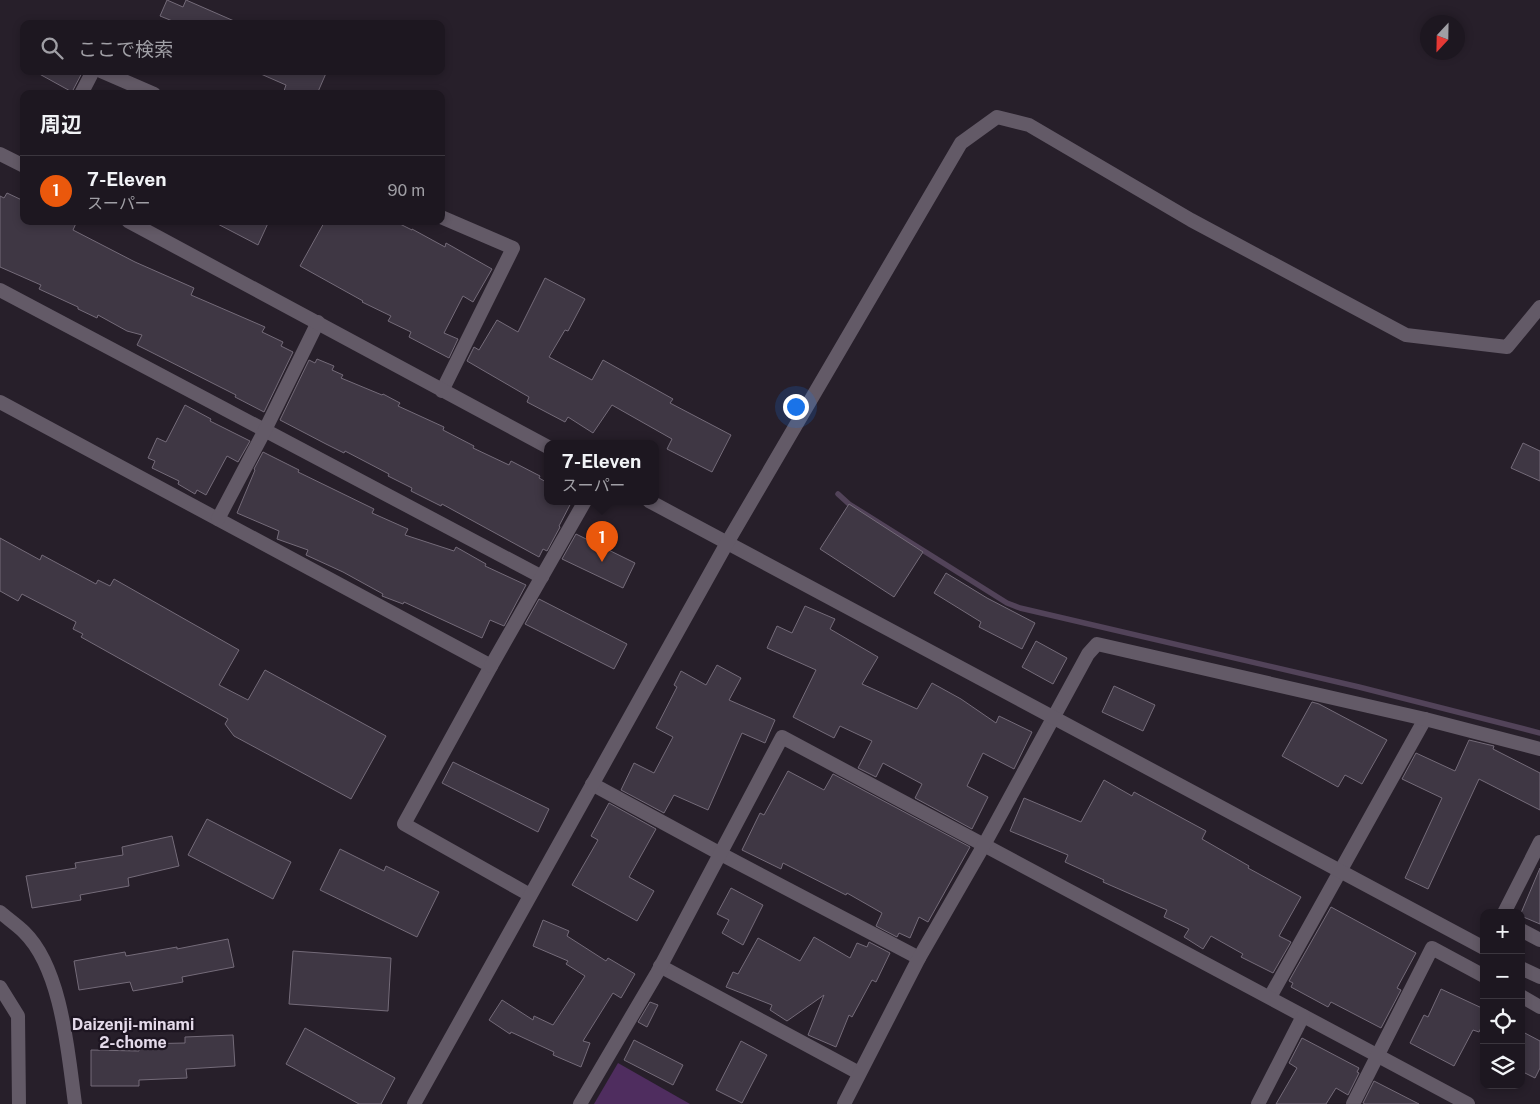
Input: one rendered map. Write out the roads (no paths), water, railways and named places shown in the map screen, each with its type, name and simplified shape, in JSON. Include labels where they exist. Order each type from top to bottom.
[{"type":"street","points":[[83,90],[91,75]]},
{"type":"street","points":[[110,75],[145,90]]},
{"type":"street","points":[[414,1104],[727,543],[961,143],[997,117],[1029,125],[1191,220],[1406,335],[1507,347],[1540,307]]},
{"type":"street","points":[[0,154],[20,164]]},
{"type":"street","points":[[442,391],[513,248],[445,219]]},
{"type":"street","points":[[136,225],[544,445]]},
{"type":"street","points":[[0,290],[542,577]]},
{"type":"street","points":[[218,519],[266,430],[318,322]]},
{"type":"street","points":[[0,402],[491,666]]},
{"type":"street","points":[[530,896],[404,824],[491,666],[584,505]]},
{"type":"street","points":[[656,505],[1480,946]]},
{"type":"street","points":[[844,1104],[919,958],[984,845],[1088,654],[1097,644],[1425,719],[1540,749]]},
{"type":"street","points":[[1270,997],[1425,719]]},
{"type":"street","points":[[580,1104],[660,966],[782,737],[1468,1104]]},
{"type":"street","points":[[592,784],[919,958]]},
{"type":"street","points":[[1506,909],[1540,842]]},
{"type":"street","points":[[0,912],[25,932],[37,949],[50,976],[61,1009],[75,1104]]},
{"type":"street","points":[[1525,932],[1540,940]]},
{"type":"street","points":[[1353,1104],[1379,1056],[1432,948],[1480,974]]},
{"type":"street","points":[[660,966],[859,1073]]},
{"type":"street","points":[[1525,970],[1540,978]]},
{"type":"street","points":[[0,987],[18,1016],[19,1104]]},
{"type":"street","points":[[1525,998],[1540,1007]]},
{"type":"street","points":[[1258,1104],[1303,1016]]},
{"type":"waterway","points":[[838,494],[849,504],[1007,603],[1020,608],[1359,687],[1540,733]]},
{"type":"place","name":"7-Eleven","points":[[602,562]]},
{"type":"district","name":"Daizenji-minami 2-chome","points":[[133,1033]]}]
